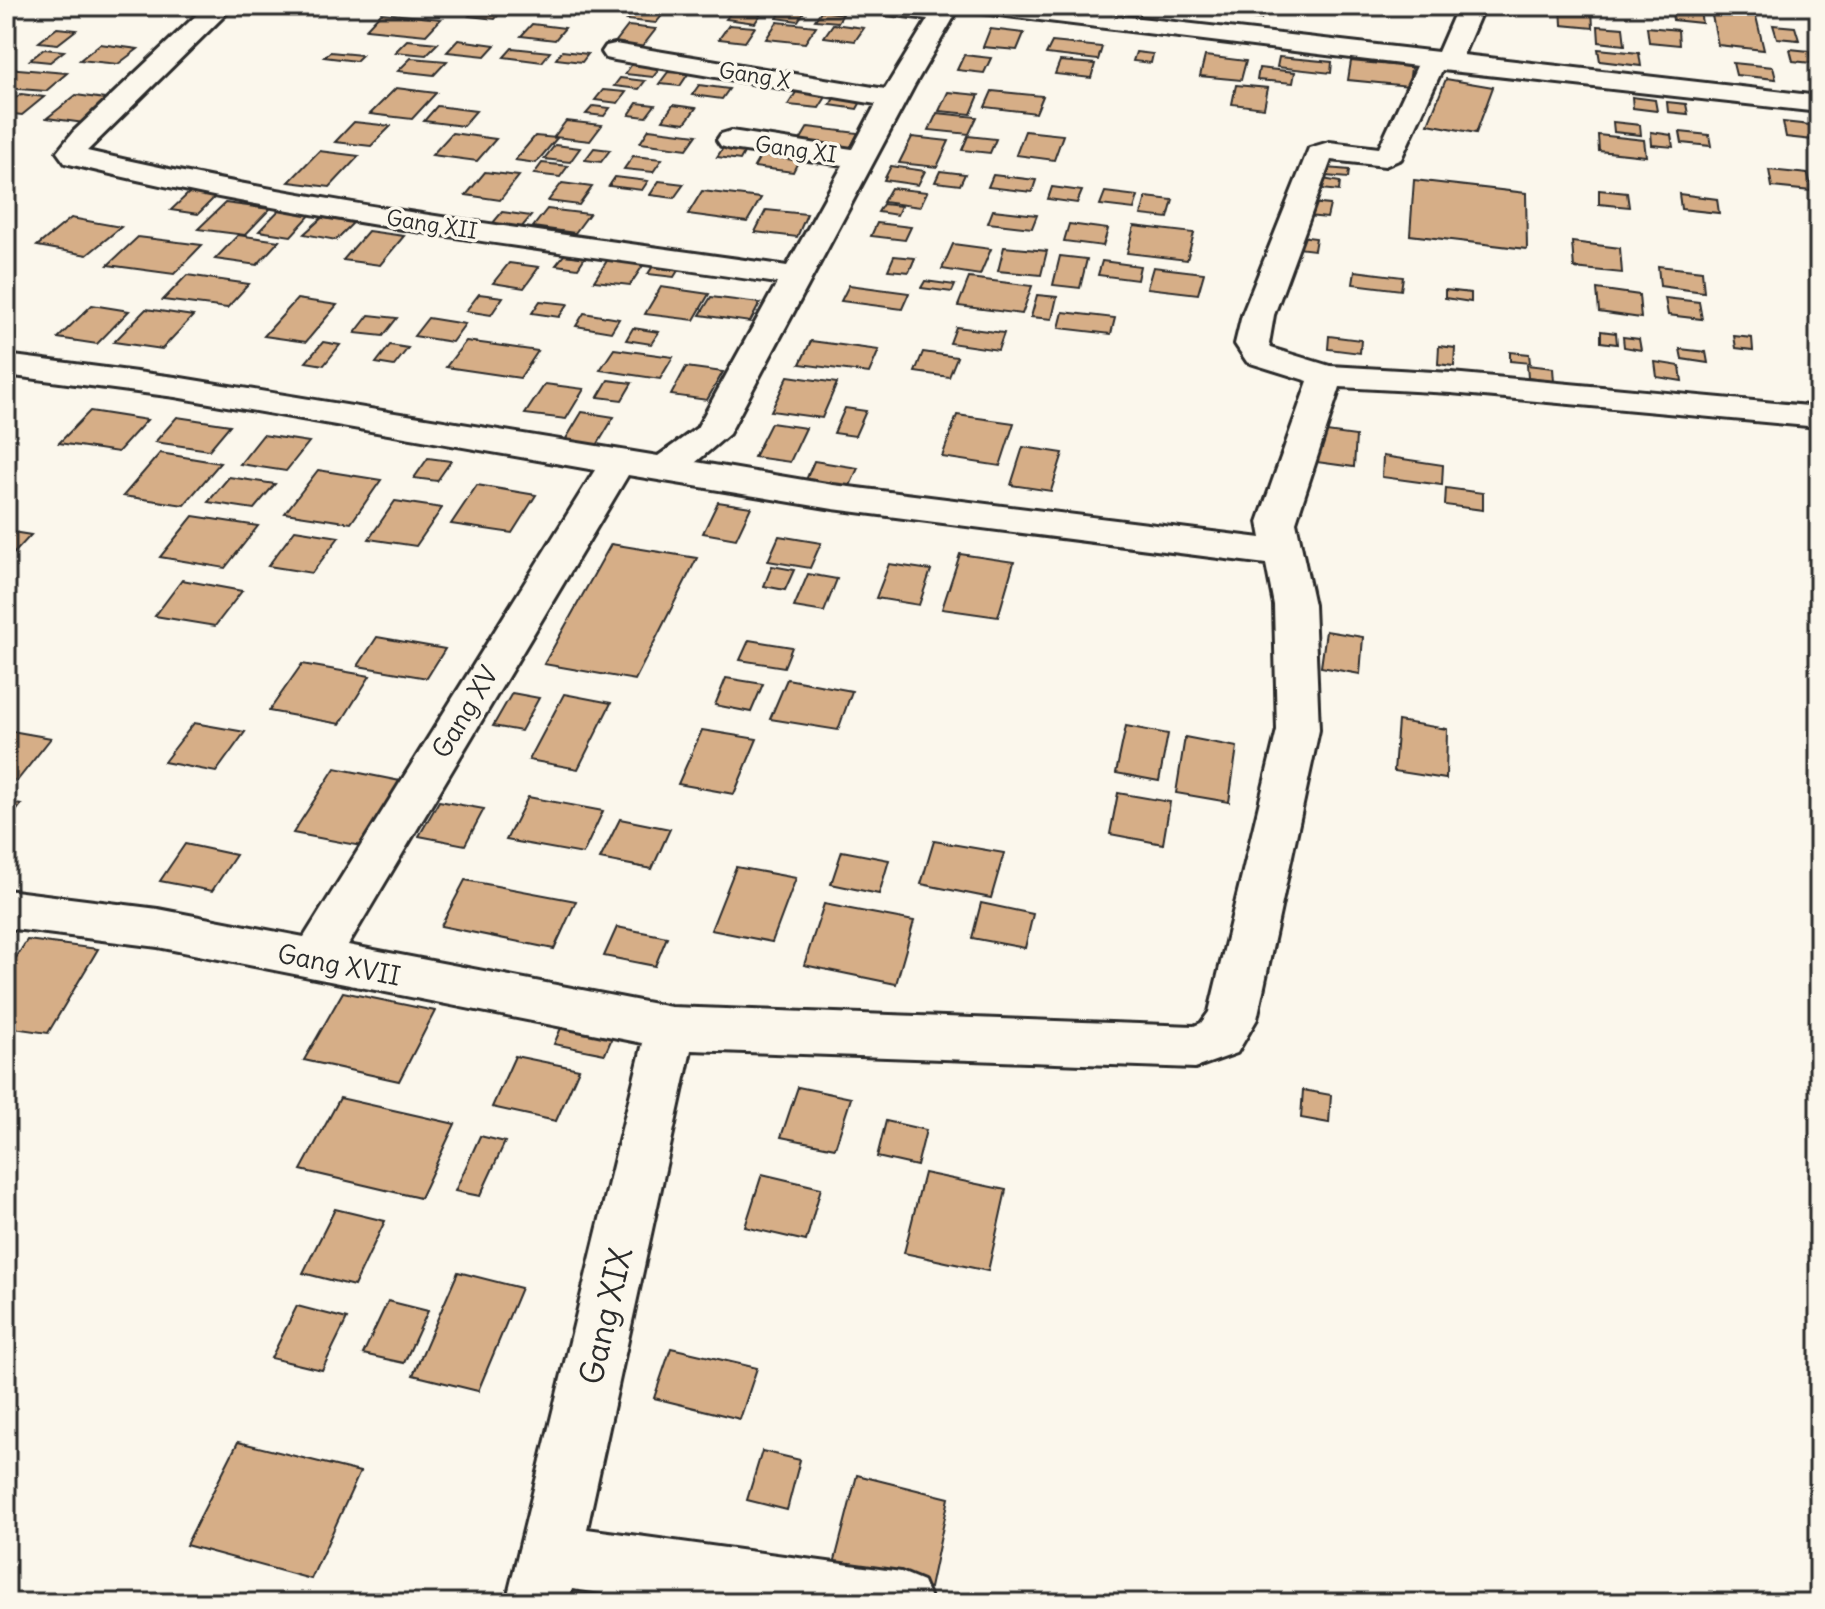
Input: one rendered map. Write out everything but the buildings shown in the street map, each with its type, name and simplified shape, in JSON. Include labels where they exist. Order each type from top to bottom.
[{"type":"street","name":"Gang XII","points":[[221,6],[71,152],[81,160],[98,165],[242,193],[510,237],[798,277]]},
{"type":"street","points":[[886,6],[953,8],[1819,104]]},
{"type":"street","points":[[1471,6],[1391,153],[1385,157],[1329,151],[1319,154],[1258,315],[1252,344],[1259,355],[1327,376],[1482,385],[1819,417]]},
{"type":"street","points":[[665,468],[711,434],[894,99],[953,8]]},
{"type":"street","name":"Gang X","points":[[615,52],[894,99]]},
{"type":"street","name":"Gang XI","points":[[731,140],[862,159]]},
{"type":"street","points":[[6,394],[20,366],[175,387],[833,497],[1281,553]]},
{"type":"street","name":"Gang XVII","points":[[6,909],[158,928],[314,961],[671,1028],[1195,1047],[1219,1038],[1232,1019],[1298,730],[1294,605],[1277,522],[1327,376]]},
{"type":"street","name":"Gang XV","points":[[314,961],[617,463]]},
{"type":"street","name":"Gang XIX","points":[[544,1579],[671,1028]]},
{"type":"street","points":[[544,1579],[901,1603]]}]
